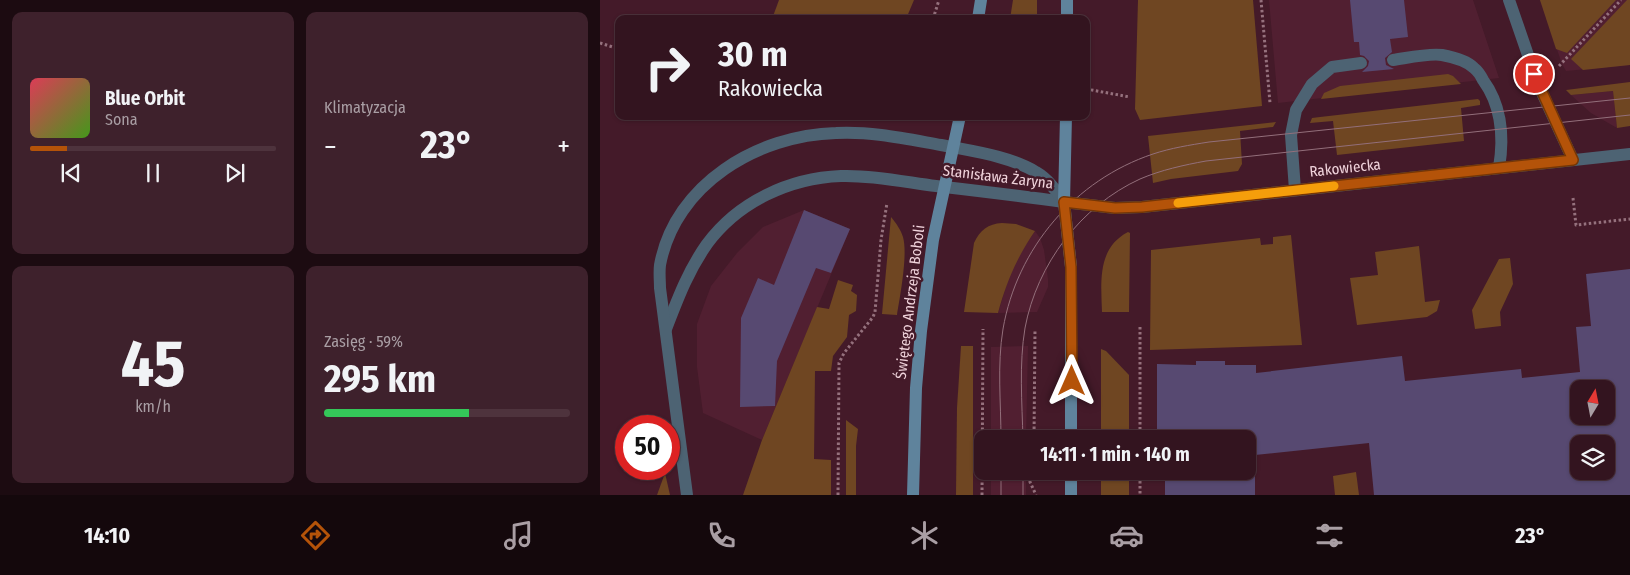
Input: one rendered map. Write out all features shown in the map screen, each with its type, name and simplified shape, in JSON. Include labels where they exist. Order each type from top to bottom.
[{"type":"main road","points":[[979,15],[981,0]]},
{"type":"main road","points":[[1067,0],[1067,15]]},
{"type":"main road","name":"Świętego Andrzeja Boboli","points":[[913,495],[916,388],[933,240],[959,120]]},
{"type":"main road","points":[[1066,120],[1064,202],[1071,267],[1071,430]]},
{"type":"main road","points":[[1071,480],[1071,495]]},
{"type":"street","points":[[1509,0],[1538,84],[1573,160]]},
{"type":"street","points":[[1393,60],[1440,55],[1460,59],[1475,68],[1490,89],[1498,112],[1502,139],[1499,168]]},
{"type":"street","points":[[1295,190],[1291,135],[1296,110],[1312,84],[1332,67],[1361,63]]},
{"type":"street","name":"Stanisława Żaryna","points":[[687,495],[660,288],[660,267],[674,223],[687,203],[701,188],[723,170],[771,146],[802,137],[836,132],[897,137],[1020,164],[1037,172],[1052,185],[1064,202]]},
{"type":"street","name":"Rakowiecka","points":[[1064,202],[1115,208],[1142,207],[1630,154]]},
{"type":"street","name":"Stanisława Żaryna","points":[[666,329],[687,275],[708,243],[740,210],[756,200],[793,184],[842,176],[1064,202]]},
{"type":"path","points":[[934,15],[938,0]]},
{"type":"path","points":[[1261,0],[1270,104]]},
{"type":"path","points":[[1557,69],[1621,0]]},
{"type":"path","points":[[600,43],[615,48]]},
{"type":"path","points":[[1090,90],[1130,97]]},
{"type":"path","points":[[1573,198],[1576,225],[1630,219]]},
{"type":"path","points":[[838,495],[839,363],[844,353],[874,317],[886,208]]},
{"type":"path","points":[[1140,327],[1140,430]]},
{"type":"path","points":[[982,495],[983,329]]},
{"type":"path","points":[[1034,430],[1035,329]]},
{"type":"path","points":[[1030,480],[1036,495]]},
{"type":"path","points":[[1140,480],[1140,495]]},
{"type":"shaded area","points":[[779,0],[914,0],[908,15],[773,15]]},
{"type":"shaded area","points":[[1013,0],[1037,0],[1037,15],[1011,15]]},
{"type":"shaded area","points":[[1138,0],[1253,0],[1262,106],[1140,120],[1135,109]]},
{"type":"shaded area","points":[[1269,0],[1473,0],[1499,78],[1278,103]]},
{"type":"shaded area","points":[[1540,0],[1630,0],[1630,65],[1566,71]]},
{"type":"shaded area","points":[[1540,0],[1616,0],[1567,53],[1556,49]]},
{"type":"shaded area","points":[[1627,0],[1630,0],[1630,65],[1583,70],[1571,59]]},
{"type":"shaded area","points":[[1448,74],[1461,84],[1321,99],[1324,93],[1340,86]]},
{"type":"shaded area","points":[[1630,82],[1630,126],[1617,128],[1613,91],[1571,95],[1566,90]]},
{"type":"shaded area","points":[[1613,91],[1617,128],[1591,113],[1571,95]]},
{"type":"shaded area","points":[[1478,99],[1480,105],[1461,108],[1464,141],[1337,155],[1333,121],[1310,123],[1312,118]]},
{"type":"shaded area","points":[[1276,122],[1273,127],[1240,131],[1242,164],[1238,171],[1153,183],[1148,136]]},
{"type":"shaded area","points":[[804,210],[850,229],[762,440],[703,413],[697,367],[697,324],[711,286],[737,253],[763,227]]},
{"type":"shaded area","points":[[891,217],[903,237],[905,254],[897,315],[882,314]]},
{"type":"shaded area","points":[[1002,223],[1016,224],[1035,231],[1013,270],[998,313],[964,312],[974,243],[985,228]]},
{"type":"shaded area","points":[[1035,231],[1040,238],[1044,250],[1048,279],[1048,287],[1037,312],[998,313],[1011,270]]},
{"type":"shaded area","points":[[1128,232],[1130,233],[1129,312],[1102,312],[1101,289],[1106,256],[1118,239]]},
{"type":"shaded area","points":[[1291,235],[1302,345],[1150,350],[1151,250],[1260,238],[1261,245],[1273,244],[1273,237]]},
{"type":"shaded area","points":[[1419,246],[1425,302],[1440,300],[1437,311],[1427,317],[1357,325],[1350,278],[1378,275],[1375,252]]},
{"type":"shaded area","points":[[1510,258],[1513,284],[1500,312],[1501,326],[1475,329],[1472,310],[1499,259]]},
{"type":"shaded area","points":[[838,280],[853,285],[851,291],[857,295],[856,311],[849,315],[847,337],[833,356],[831,371],[815,371],[814,459],[831,460],[831,495],[743,495],[762,440],[817,307],[829,309]]},
{"type":"shaded area","points":[[961,346],[973,346],[973,495],[956,495],[957,408]]},
{"type":"shaded area","points":[[1028,346],[1026,430],[991,430],[991,347]]},
{"type":"shaded area","points":[[1101,349],[1106,351],[1129,375],[1129,430],[1101,430]]},
{"type":"shaded area","points":[[846,420],[858,429],[856,495],[846,495]]},
{"type":"shaded area","points":[[1356,472],[1359,495],[1335,495],[1333,476]]},
{"type":"shaded area","points":[[662,480],[667,480],[670,495],[657,495]]},
{"type":"shaded area","points":[[991,480],[1026,480],[1026,495],[991,495]]},
{"type":"shaded area","points":[[1101,480],[1129,480],[1129,495],[1101,495]]},
{"type":"building","points":[[1350,0],[1404,0],[1408,37],[1390,39],[1392,52],[1385,58],[1386,65],[1394,69],[1362,72],[1368,66],[1369,61],[1360,55],[1359,42],[1354,42]]},
{"type":"building","points":[[804,210],[850,229],[831,273],[816,268],[777,361],[775,406],[740,407],[741,318],[758,278],[774,285]]},
{"type":"building","points":[[1630,269],[1630,495],[1374,495],[1369,443],[1256,455],[1256,430],[1157,430],[1157,364],[1196,365],[1196,361],[1225,361],[1225,365],[1256,365],[1256,373],[1402,356],[1405,381],[1521,369],[1522,378],[1580,372],[1576,327],[1591,326],[1586,274]]},
{"type":"building","points":[[1165,480],[1255,480],[1255,495],[1165,495]]},
{"type":"tram line","points":[[1001,430],[1001,343],[1010,299],[1021,271],[1036,245],[1054,221],[1075,199],[1099,181],[1125,166],[1153,154],[1209,142],[1630,98]]},
{"type":"tram line","points":[[1023,430],[1021,383],[1023,342],[1031,304],[1040,282],[1051,260],[1081,221],[1099,205],[1140,179],[1173,168],[1206,161],[1630,115]]},
{"type":"tram line","points":[[1001,480],[1001,495]]},
{"type":"tram line","points":[[1023,480],[1023,495]]},
{"type":"slow traffic","points":[[1178,203],[1334,186]]},
{"type":"route","points":[[1072,381],[1071,267],[1064,202],[1115,208],[1142,207],[1573,160],[1534,74]]}]
